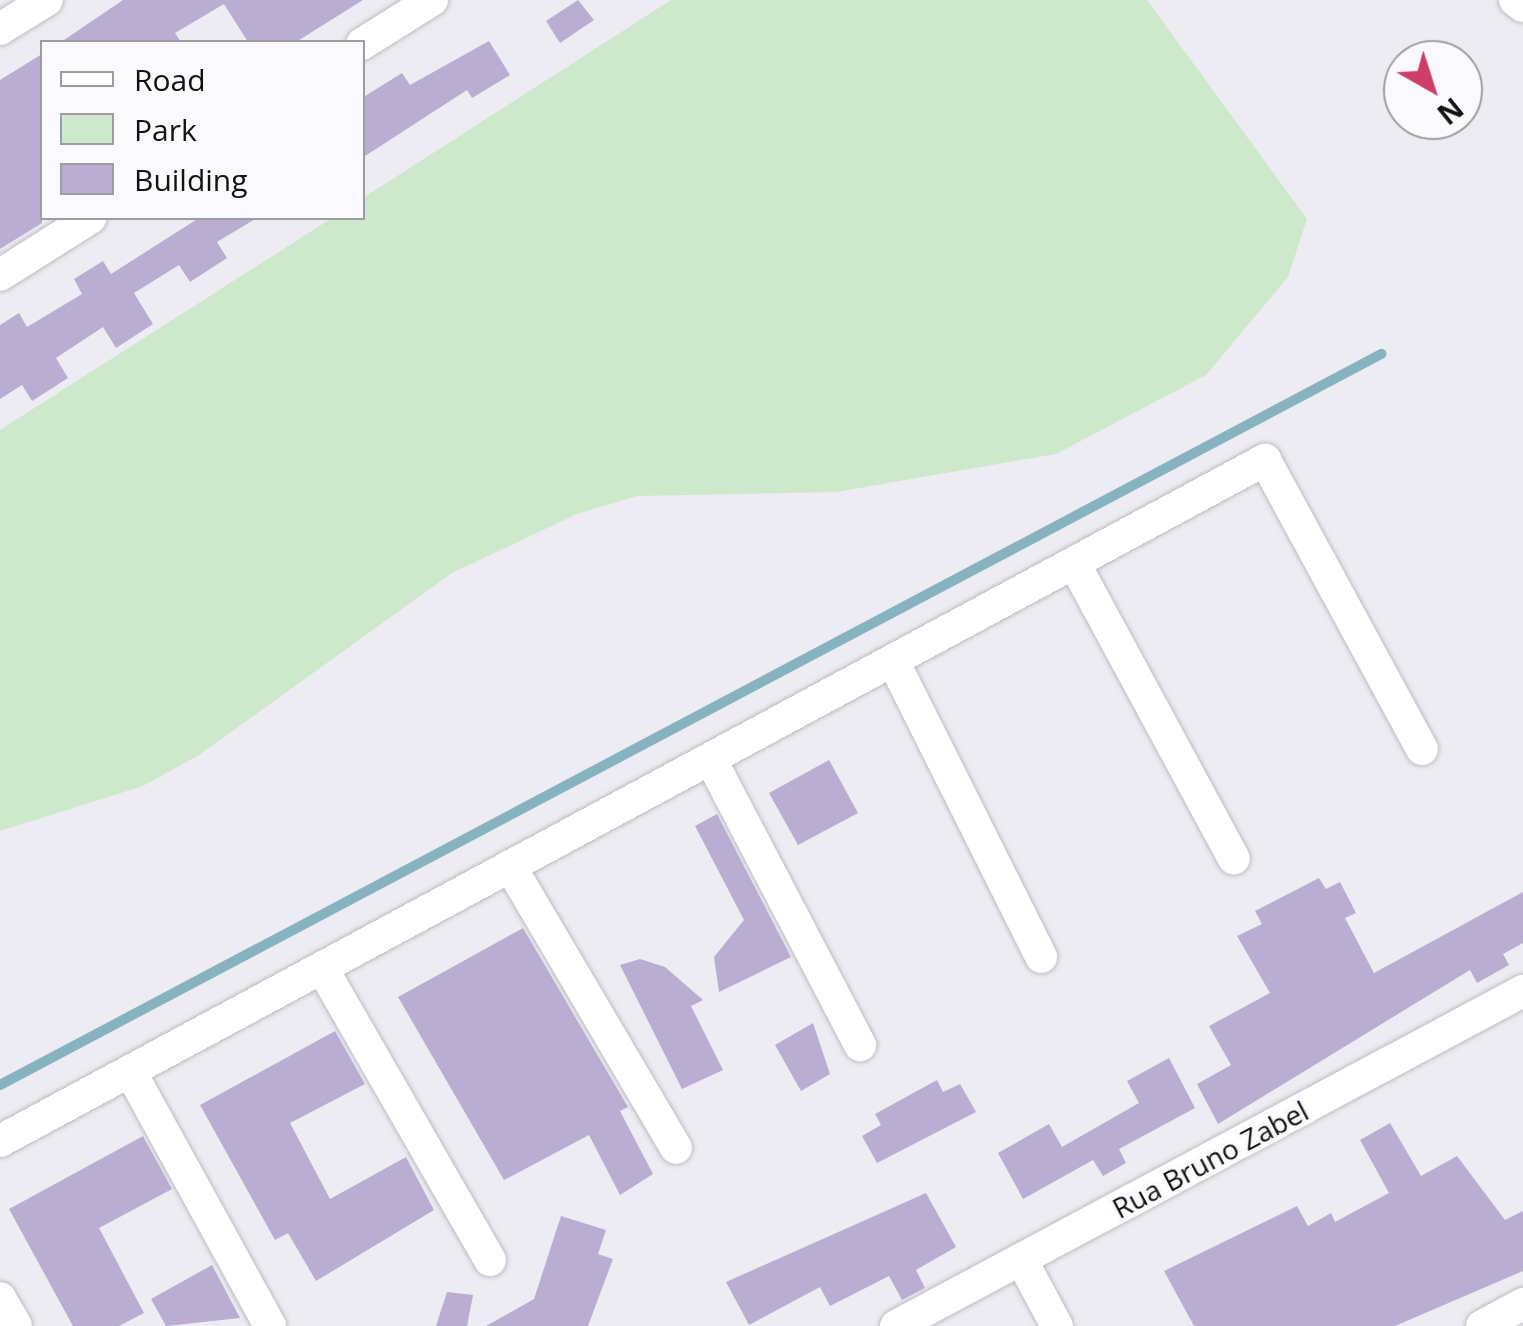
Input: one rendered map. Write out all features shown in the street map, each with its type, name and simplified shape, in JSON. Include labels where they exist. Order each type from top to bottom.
[{"type":"street","points":[[0,29],[47,0]]},
{"type":"street","points":[[365,42],[432,0]]},
{"type":"street","points":[[1515,0],[1523,6]]},
{"type":"street","points":[[0,275],[87,220]]},
{"type":"street","points":[[0,1141],[1265,460],[1422,749]]},
{"type":"street","points":[[1074,563],[1234,859]]},
{"type":"street","points":[[893,661],[1041,957]]},
{"type":"street","points":[[711,760],[860,1045]]},
{"type":"street","points":[[510,866],[676,1148]]},
{"type":"street","points":[[322,968],[490,1260]]},
{"type":"street","name":"Rua Bruno Zabel","points":[[896,1326],[1523,992]]},
{"type":"street","points":[[130,1071],[270,1326]]},
{"type":"street","points":[[1021,1260],[1057,1326]]},
{"type":"street","points":[[0,1298],[16,1326]]},
{"type":"street","points":[[1482,1326],[1523,1304]]},
{"type":"green space","points":[[671,0],[1147,0],[1307,219],[1288,277],[1206,375],[1056,454],[836,492],[637,496],[577,514],[452,573],[199,755],[143,786],[0,831],[0,430],[329,220],[365,220],[365,197]]},
{"type":"building","points":[[123,0],[363,0],[299,40],[247,40],[224,4],[175,33],[180,40],[64,40]]},
{"type":"building","points":[[578,0],[594,20],[560,43],[546,21]]},
{"type":"building","points":[[489,41],[510,75],[472,98],[467,90],[365,156],[365,96],[402,73],[410,85]]},
{"type":"building","points":[[40,55],[42,223],[0,249],[0,80]]},
{"type":"building","points":[[196,220],[254,220],[217,242],[227,258],[190,282],[179,265],[134,293],[153,324],[116,348],[103,327],[56,358],[68,378],[32,401],[22,385],[0,399],[0,325],[19,313],[27,327],[82,294],[74,279],[103,261],[111,274]]},
{"type":"building","points":[[829,760],[858,813],[798,845],[769,793]]},
{"type":"building","points":[[717,814],[791,957],[719,992],[714,957],[744,920],[695,826]]},
{"type":"building","points":[[1319,878],[1326,889],[1340,882],[1356,913],[1345,918],[1374,973],[1523,892],[1523,943],[1503,954],[1509,965],[1477,983],[1470,970],[1218,1124],[1197,1084],[1231,1065],[1209,1026],[1270,993],[1237,936],[1262,924],[1255,911]]},
{"type":"building","points":[[523,928],[628,1107],[620,1111],[653,1174],[620,1195],[589,1135],[504,1180],[398,997]]},
{"type":"building","points":[[640,959],[665,967],[703,1000],[691,1006],[723,1070],[682,1089],[620,965]]},
{"type":"building","points":[[813,1023],[830,1074],[801,1091],[775,1045]]},
{"type":"building","points":[[335,1031],[365,1084],[290,1123],[330,1199],[406,1157],[434,1210],[316,1281],[288,1233],[275,1240],[200,1105]]},
{"type":"building","points":[[1169,1058],[1195,1108],[1119,1149],[1126,1163],[1103,1176],[1093,1160],[1023,1199],[998,1153],[1049,1124],[1062,1147],[1139,1103],[1127,1081]]},
{"type":"building","points":[[937,1080],[943,1092],[960,1084],[976,1112],[877,1163],[862,1136],[881,1125],[875,1114]]},
{"type":"building","points":[[1390,1123],[1421,1176],[1457,1156],[1505,1220],[1523,1211],[1523,1271],[1395,1326],[1194,1326],[1164,1271],[1297,1206],[1308,1226],[1331,1213],[1335,1222],[1389,1193],[1360,1140]]},
{"type":"building","points":[[143,1136],[172,1189],[99,1228],[144,1313],[119,1326],[73,1326],[9,1209]]},
{"type":"building","points":[[926,1193],[956,1247],[916,1270],[925,1288],[902,1300],[889,1276],[830,1306],[820,1287],[749,1325],[726,1282]]},
{"type":"building","points":[[561,1216],[606,1230],[598,1254],[613,1259],[588,1326],[486,1326],[534,1299]]},
{"type":"building","points":[[212,1265],[240,1318],[166,1326],[151,1299]]},
{"type":"building","points":[[447,1292],[473,1295],[467,1326],[436,1326]]},
{"type":"waterway","points":[[0,1085],[1381,354]]}]
